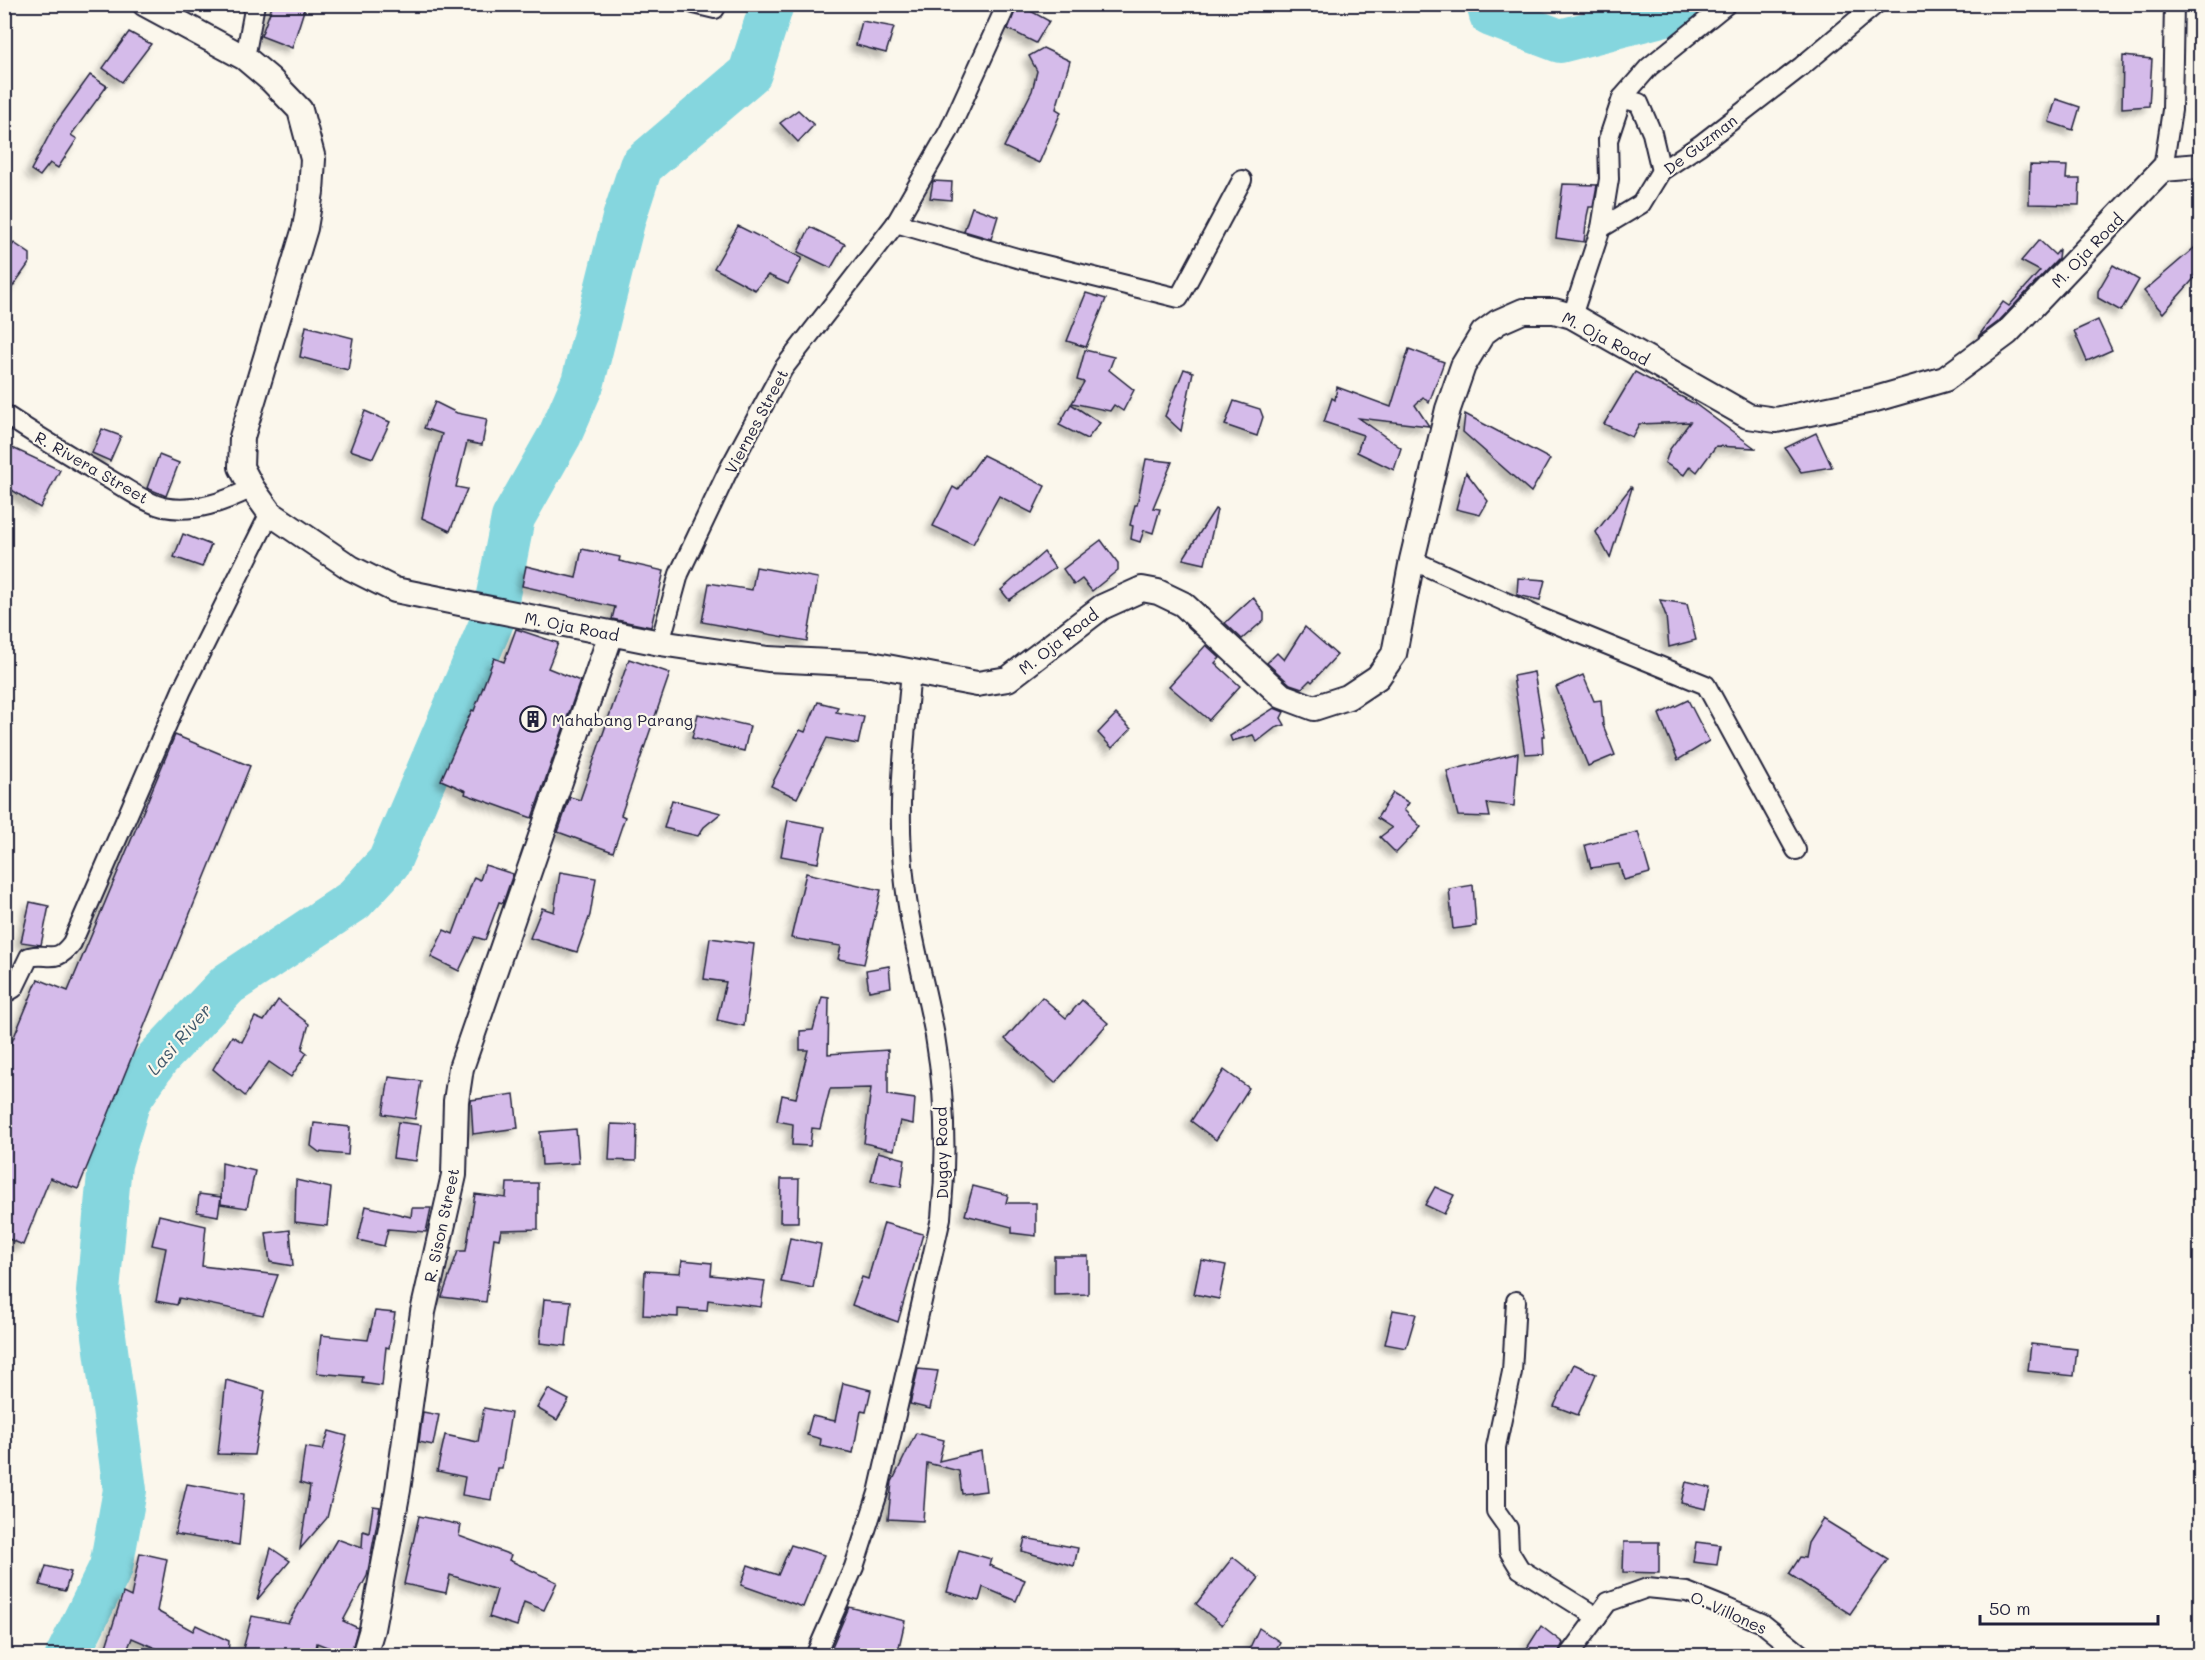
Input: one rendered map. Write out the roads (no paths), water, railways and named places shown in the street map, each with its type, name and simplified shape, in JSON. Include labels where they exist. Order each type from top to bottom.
[{"type":"street","name":"M. Oja Road","points":[[146,4],[245,58],[271,80],[300,110],[312,159],[311,192],[305,228],[242,437],[241,466],[252,488],[270,513],[342,563],[395,590],[660,643],[768,658],[871,664],[977,684],[1008,679],[1102,607],[1142,590],[1158,592],[1183,604],[1282,696],[1314,708],[1348,697],[1378,677],[1394,654],[1412,560],[1448,410],[1463,366],[1483,333],[1498,322],[1524,311],[1554,311],[1572,316],[1748,416],[1776,420],[1872,400],[1946,380],[2007,333],[2163,169]]},
{"type":"street","points":[[245,58],[255,4]]},
{"type":"street","points":[[694,4],[716,7]]},
{"type":"street","name":"Viernes Street","points":[[660,643],[680,574],[728,471],[783,369],[896,223],[950,131],[1007,4]]},
{"type":"street","points":[[1572,316],[1601,228],[1609,179],[1608,140],[1623,98],[1649,67],[1727,4]]},
{"type":"street","name":"De Guzman","points":[[1601,228],[1641,204],[1661,171],[1792,74],[1876,4]]},
{"type":"street","points":[[2174,4],[2172,110],[2163,169],[2200,166]]},
{"type":"street","points":[[1623,98],[1639,103],[1652,133],[1661,171]]},
{"type":"street","points":[[896,223],[1017,258],[1179,298],[1242,180]]},
{"type":"street","name":"R. Rivera Street","points":[[4,414],[75,459],[148,501],[164,507],[198,508],[224,502],[252,488]]},
{"type":"street","points":[[4,994],[14,988],[29,957],[56,958],[64,954],[72,943],[182,690],[270,513]]},
{"type":"street","points":[[1412,560],[1539,617],[1706,685],[1796,850]]},
{"type":"street","name":"R. Sison Street","points":[[364,1656],[372,1629],[398,1490],[423,1312],[454,1175],[456,1101],[461,1068],[611,634]]},
{"type":"street","name":"Dugay Road","points":[[816,1656],[855,1567],[878,1493],[940,1218],[945,1182],[935,1039],[904,877],[899,808],[910,671]]},
{"type":"street","points":[[1516,1301],[1512,1372],[1496,1447],[1496,1511],[1508,1528],[1509,1551],[1513,1562],[1520,1569],[1597,1617]]},
{"type":"street","name":"O. Villones","points":[[1568,1656],[1608,1602],[1647,1588],[1687,1592],[1762,1623],[1803,1656]]},
{"type":"waterway","points":[[496,605],[513,518],[560,435],[583,382],[624,218],[641,166],[750,73],[772,4]]},
{"type":"waterway","points":[[1488,4],[1491,15],[1560,41],[1689,8],[1692,4]]},
{"type":"waterway","name":"Lasi River","points":[[67,1656],[111,1567],[125,1490],[98,1291],[110,1164],[129,1100],[157,1059],[228,984],[353,901],[389,862],[494,617]]},
{"type":"place","name":"Mahabang Parang","points":[[533,719]]}]
